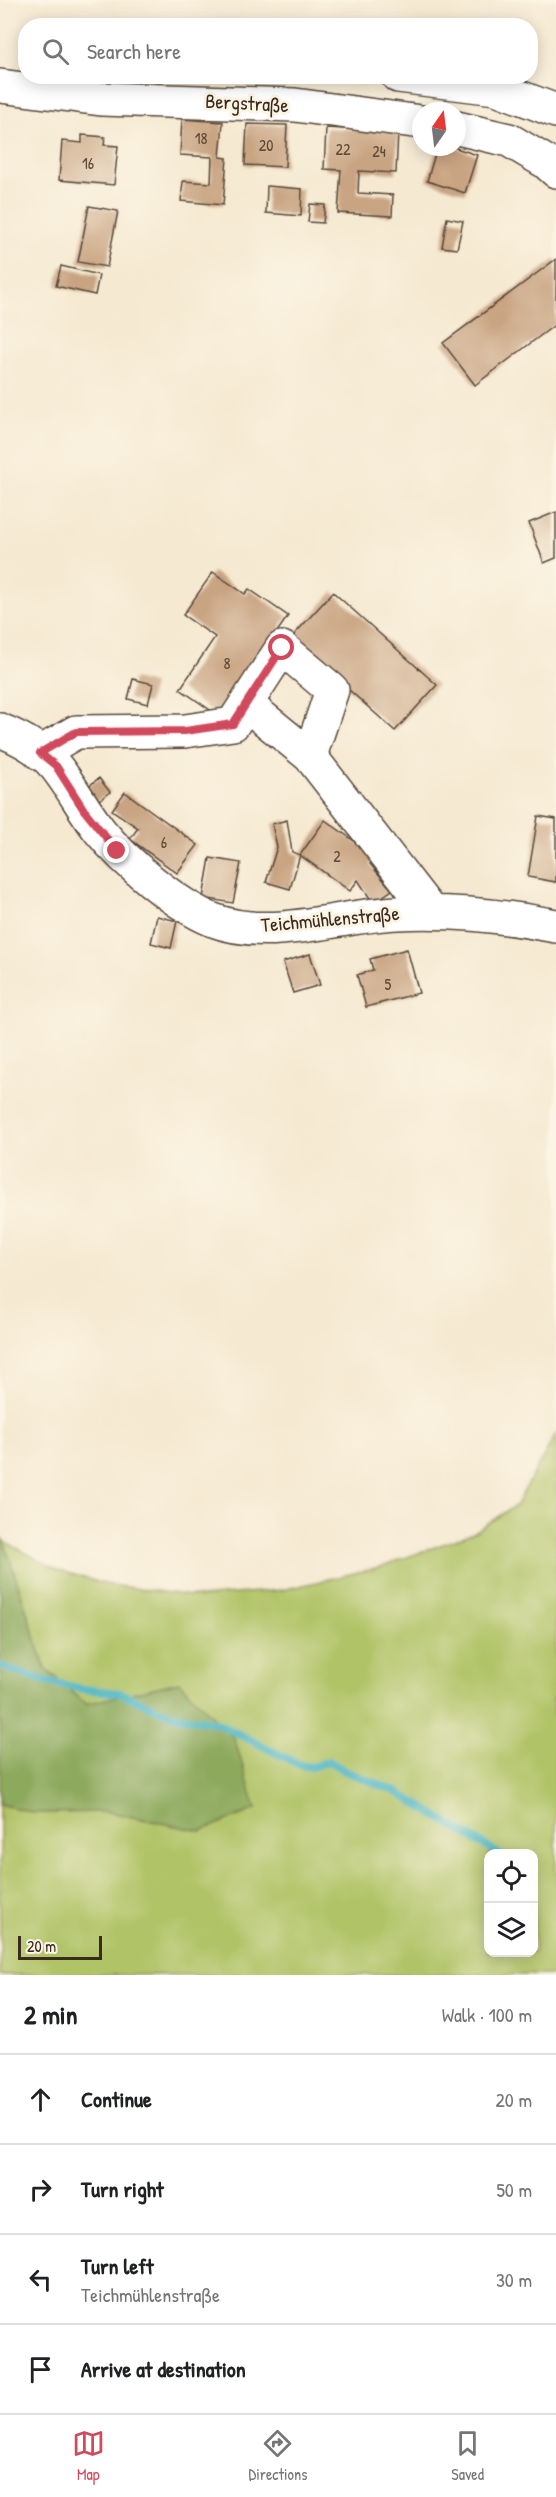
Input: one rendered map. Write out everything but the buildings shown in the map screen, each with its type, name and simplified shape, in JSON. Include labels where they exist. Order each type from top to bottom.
[{"type":"street","points":[[463,84],[496,88],[556,111]]},
{"type":"street","name":"Bergstraße","points":[[0,86],[101,99],[295,105],[412,121]]},
{"type":"street","points":[[466,130],[509,140],[546,162],[556,171]]},
{"type":"street","points":[[40,753],[76,732],[185,731],[233,724],[282,648],[332,690],[310,756]]},
{"type":"street","points":[[246,704],[310,756],[431,912]]},
{"type":"street","name":"Teichmühlenstraße","points":[[0,730],[32,746],[56,766],[84,810],[117,851],[172,895],[214,920],[267,928],[395,913],[431,912],[516,919],[556,926]]},
{"type":"green space","points":[[556,1434],[556,1693],[553,1701],[556,1730],[556,1975],[0,1975],[0,1804],[35,1813],[108,1812],[201,1831],[179,1682],[86,1704],[45,1668],[4,1541],[58,1570],[105,1584],[199,1597],[282,1590],[380,1567],[473,1533],[516,1505]]},
{"type":"green space","points":[[0,1537],[4,1541],[45,1668],[86,1704],[179,1682],[234,1738],[256,1809],[201,1831],[108,1812],[35,1813],[0,1804]]},
{"type":"waterway","points":[[0,1666],[45,1681],[83,1689],[120,1693],[172,1715],[217,1723],[300,1765],[312,1767],[329,1761],[345,1771],[395,1791],[491,1849]]},
{"type":"route","points":[[117,851],[84,810],[56,766],[40,753],[76,732],[185,731],[233,724],[282,648]]}]
